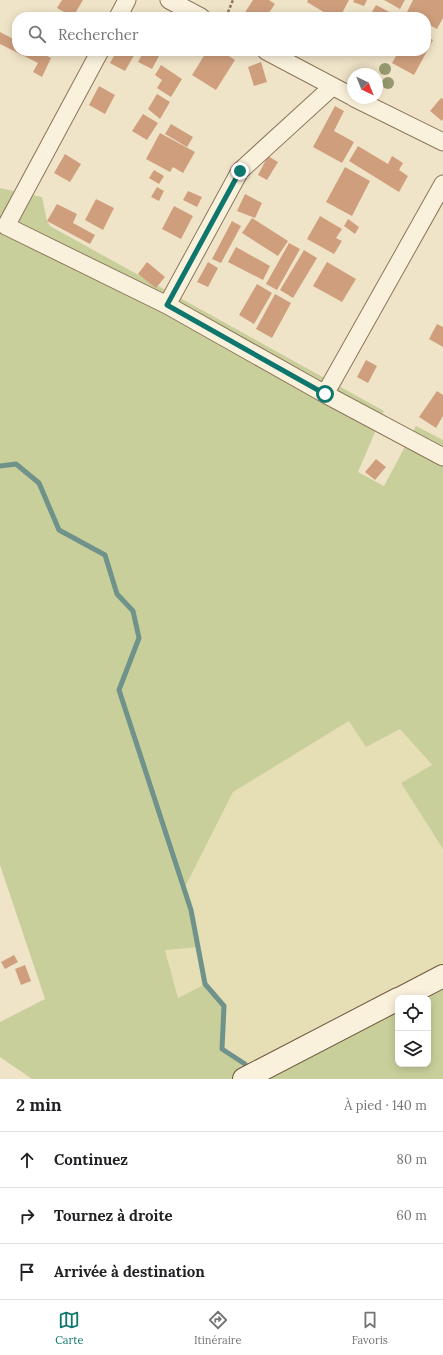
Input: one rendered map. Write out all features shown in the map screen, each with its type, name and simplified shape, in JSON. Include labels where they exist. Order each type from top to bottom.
[{"type":"main road","points":[[407,995],[443,976]]},
{"type":"main road","points":[[244,1079],[395,1001]]},
{"type":"street","points":[[121,12],[127,0]]},
{"type":"street","points":[[168,0],[192,12]]},
{"type":"street","points":[[97,56],[6,226],[167,305],[325,394],[443,457]]},
{"type":"street","points":[[275,56],[347,94]]},
{"type":"street","points":[[167,305],[240,171],[332,87]]},
{"type":"street","points":[[366,104],[443,142]]},
{"type":"street","points":[[325,394],[443,184]]},
{"type":"path","points":[[228,12],[233,0]]},
{"type":"shaded area","points":[[349,721],[400,729],[432,766],[401,783],[443,849],[443,976],[406,995],[395,995],[395,1001],[252,1074],[245,1064],[222,1049],[224,1006],[205,984],[178,998],[165,949],[198,947],[191,910],[184,889],[233,792]]},
{"type":"green space","points":[[0,188],[42,197],[47,221],[50,226],[384,411],[358,472],[384,486],[416,426],[443,440],[443,849],[401,783],[432,765],[400,729],[366,747],[349,721],[233,792],[184,889],[191,910],[199,947],[165,950],[178,998],[205,984],[224,1006],[222,1049],[245,1064],[252,1074],[243,1079],[32,1079],[0,1057],[0,1022],[45,999],[0,865]]},
{"type":"green space","points":[[443,984],[443,1079],[244,1079],[395,1006],[395,1067],[431,1067],[431,995],[419,995]]},
{"type":"building","points":[[62,0],[83,0],[76,12],[64,12],[57,8]]},
{"type":"building","points":[[253,0],[269,0],[275,4],[269,12],[245,12]]},
{"type":"building","points":[[308,0],[349,0],[343,12],[324,12],[307,2]]},
{"type":"building","points":[[354,0],[367,0],[364,6],[353,2]]},
{"type":"building","points":[[384,0],[405,0],[400,9]]},
{"type":"building","points":[[413,0],[443,0],[443,18],[437,29],[431,26],[431,12],[407,12]]},
{"type":"building","points":[[376,5],[389,12],[372,12]]},
{"type":"building","points":[[0,32],[12,38],[12,50],[0,44]]},
{"type":"building","points":[[24,56],[47,56],[51,58],[42,77],[33,72],[38,63]]},
{"type":"building","points":[[114,56],[134,56],[125,71],[110,63]]},
{"type":"building","points":[[141,56],[159,56],[152,69],[138,62]]},
{"type":"building","points":[[204,56],[229,56],[235,60],[216,90],[192,75]]},
{"type":"building","points":[[396,56],[424,56],[414,75],[392,63]]},
{"type":"building","points":[[261,62],[267,82],[254,86],[248,67]]},
{"type":"building","points":[[161,65],[182,79],[171,97],[157,88],[162,80],[155,75]]},
{"type":"building","points":[[99,86],[115,95],[105,114],[89,105]]},
{"type":"building","points":[[157,94],[170,102],[160,119],[148,109]]},
{"type":"building","points":[[441,98],[443,99],[442,121],[430,111]]},
{"type":"building","points":[[335,106],[344,111],[334,131],[354,142],[342,163],[313,147]]},
{"type":"building","points":[[143,114],[158,123],[147,140],[132,131]]},
{"type":"building","points":[[171,124],[193,137],[187,147],[165,134]]},
{"type":"building","points":[[160,133],[195,152],[183,173],[173,167],[170,172],[146,159]]},
{"type":"building","points":[[358,146],[388,164],[392,156],[403,163],[399,170],[408,176],[399,192],[349,161]]},
{"type":"building","points":[[65,154],[81,164],[70,182],[54,173]]},
{"type":"building","points":[[268,156],[278,162],[267,180],[258,175]]},
{"type":"building","points":[[345,167],[370,181],[352,216],[326,202]]},
{"type":"building","points":[[154,170],[164,176],[159,184],[149,178]]},
{"type":"building","points":[[157,187],[164,191],[159,201],[151,197]]},
{"type":"building","points":[[188,191],[202,197],[197,207],[183,200]]},
{"type":"building","points":[[245,194],[262,203],[255,218],[237,211]]},
{"type":"building","points":[[96,199],[114,208],[103,230],[85,220]]},
{"type":"building","points":[[57,204],[77,214],[73,223],[95,235],[90,244],[47,221]]},
{"type":"building","points":[[174,206],[193,216],[181,239],[162,229]]},
{"type":"building","points":[[320,216],[342,229],[336,238],[342,241],[334,254],[307,239]]},
{"type":"building","points":[[252,218],[288,241],[278,256],[242,233]]},
{"type":"building","points":[[348,219],[359,227],[355,234],[344,226]]},
{"type":"building","points":[[232,221],[241,226],[221,263],[212,259]]},
{"type":"building","points":[[289,243],[300,249],[277,290],[266,284]]},
{"type":"building","points":[[236,247],[270,266],[263,280],[228,262]]},
{"type":"building","points":[[304,250],[317,258],[293,298],[280,290]]},
{"type":"building","points":[[147,262],[165,277],[156,288],[138,274]]},
{"type":"building","points":[[208,262],[218,268],[208,287],[197,282]]},
{"type":"building","points":[[327,262],[356,279],[342,302],[313,286]]},
{"type":"building","points":[[257,284],[272,293],[254,324],[239,315]]},
{"type":"building","points":[[275,294],[291,303],[272,338],[256,329]]},
{"type":"building","points":[[437,324],[443,327],[443,347],[429,339]]},
{"type":"building","points":[[366,360],[377,366],[368,383],[357,377]]},
{"type":"building","points":[[437,391],[443,395],[443,416],[436,428],[419,417]]},
{"type":"building","points":[[376,459],[386,467],[375,480],[365,472]]},
{"type":"building","points":[[14,955],[18,962],[5,969],[1,962]]},
{"type":"building","points":[[25,965],[31,981],[21,985],[15,969]]},
{"type":"waterway","points":[[0,466],[16,464],[39,483],[59,530],[105,555],[117,594],[133,611],[139,638],[119,690],[191,910],[205,984],[224,1006],[222,1049],[245,1064]]},
{"type":"route","points":[[240,171],[167,305],[325,394]]}]
